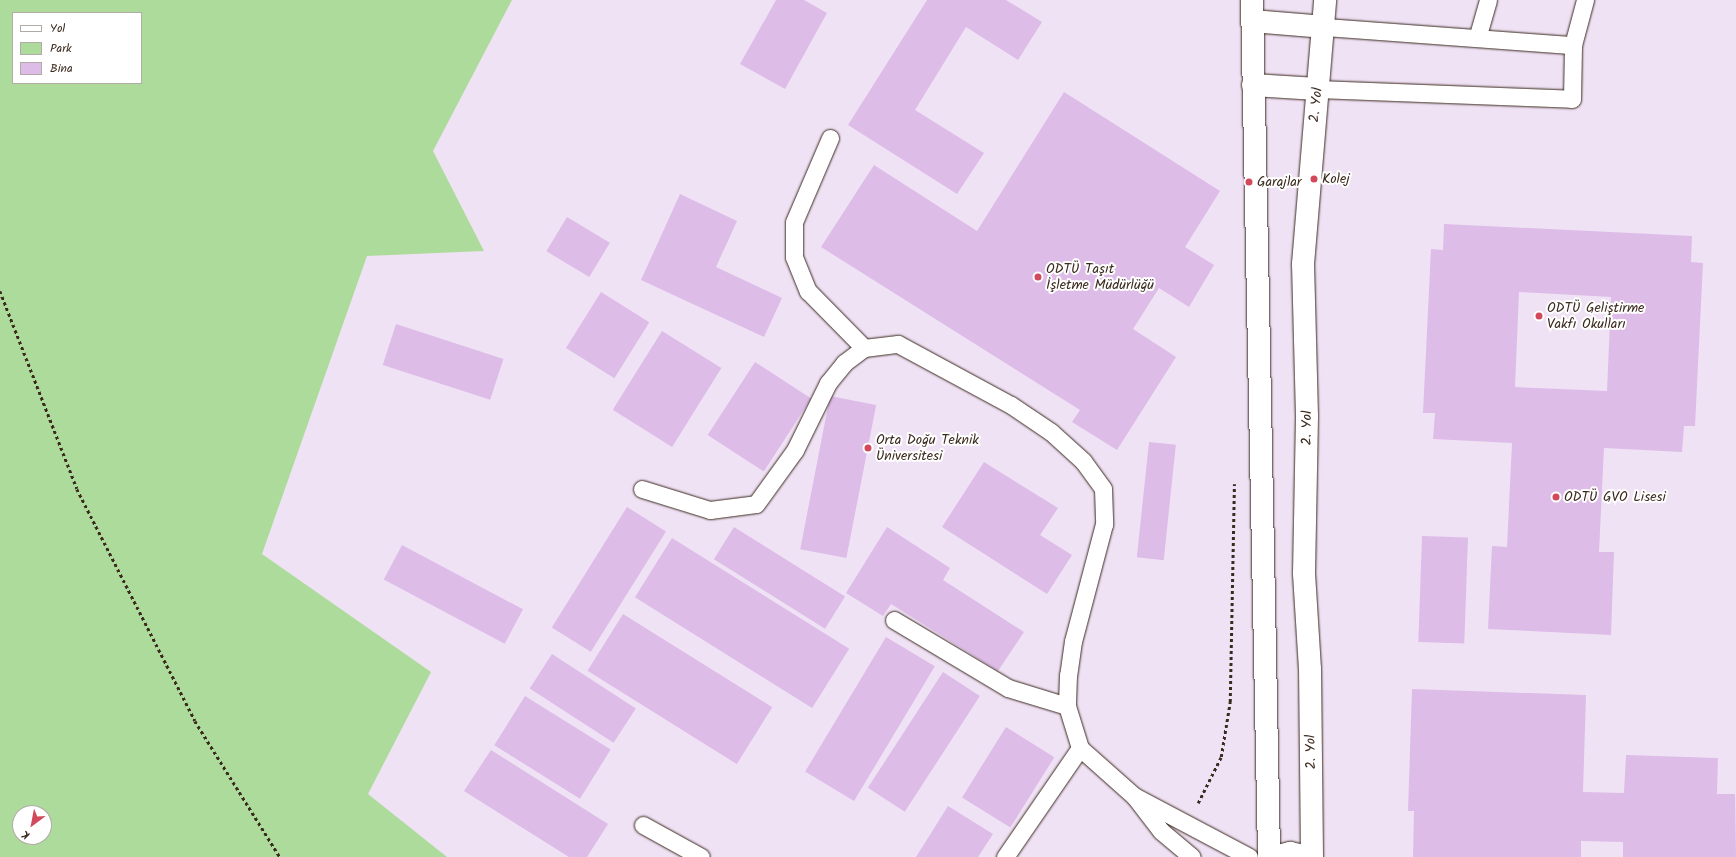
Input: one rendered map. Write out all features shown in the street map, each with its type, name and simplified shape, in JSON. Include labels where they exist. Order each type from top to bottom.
[{"type":"street","name":"2. Yol","points":[[1311,857],[1310,669],[1304,573],[1307,416],[1303,264],[1317,89],[1325,27],[1325,0]]},
{"type":"street","points":[[1269,857],[1252,10],[1325,27]]},
{"type":"street","points":[[1253,84],[1317,89]]},
{"type":"street","points":[[1276,857],[1290,852],[1311,857]]},
{"type":"lane","points":[[1478,35],[1488,0]]},
{"type":"lane","points":[[1317,89],[1572,99],[1573,45],[1585,0]]},
{"type":"lane","points":[[1325,27],[1478,35],[1573,45]]},
{"type":"lane","points":[[830,138],[794,222],[794,257],[808,291],[864,348]]},
{"type":"lane","points":[[642,489],[710,510],[756,504],[795,450],[828,382],[844,363],[864,348],[898,344],[1011,405],[1051,432],[1083,461],[1103,489],[1104,524],[1073,641],[1067,706],[1080,748],[1134,796],[1161,832],[1192,857]]},
{"type":"lane","points":[[894,620],[1008,688],[1067,706]]},
{"type":"lane","points":[[1005,857],[1080,748]]},
{"type":"lane","points":[[1134,796],[1189,822],[1249,857]]},
{"type":"lane","points":[[643,825],[701,857]]},
{"type":"path","points":[[0,291],[77,489],[195,721],[280,857]]},
{"type":"path","points":[[1189,822],[1221,757],[1230,702],[1234,480]]},
{"type":"shaded area","name":"Orta Doğu Teknik Üniversitesi","points":[[0,0],[1736,0],[1736,857],[0,857]]},
{"type":"green space","points":[[0,0],[512,0],[433,151],[484,251],[367,256],[262,554],[431,672],[368,794],[447,857],[0,857]]},
{"type":"building","points":[[776,0],[804,0],[827,13],[785,89],[740,64]]},
{"type":"building","points":[[927,0],[1006,0],[1042,22],[1018,60],[966,27],[915,110],[984,153],[957,194],[848,125]]},
{"type":"building","name":"ODTÜ Taşıt İşletme Müdürlüğü","points":[[1064,92],[1220,191],[1185,247],[1214,265],[1189,307],[1159,288],[1133,329],[1176,357],[1117,450],[1072,422],[1080,410],[821,247],[874,165],[977,231]]},
{"type":"building","points":[[680,194],[737,221],[716,267],[782,298],[764,337],[641,280]]},
{"type":"building","points":[[567,217],[610,243],[589,277],[546,251]]},
{"type":"building","points":[[1444,224],[1692,236],[1691,262],[1703,263],[1695,426],[1684,426],[1682,452],[1604,448],[1599,552],[1614,552],[1611,635],[1488,629],[1492,546],[1507,547],[1512,443],[1433,439],[1435,413],[1423,413],[1431,249],[1443,250]],"holes":[[[1519,292],[1611,297],[1607,391],[1515,387]]]},
{"type":"building","points":[[601,292],[649,322],[614,378],[566,348]]},
{"type":"building","points":[[396,324],[503,359],[490,400],[383,365]]},
{"type":"building","points":[[662,331],[721,368],[672,447],[613,410]]},
{"type":"building","points":[[755,362],[811,398],[764,471],[708,435]]},
{"type":"building","points":[[830,396],[876,405],[846,558],[800,549]]},
{"type":"building","points":[[1149,442],[1176,445],[1164,560],[1137,557]]},
{"type":"building","points":[[984,462],[1058,508],[1040,535],[1072,555],[1047,594],[942,527]]},
{"type":"building","points":[[627,507],[666,531],[591,652],[552,627]]},
{"type":"building","points":[[734,527],[845,596],[825,629],[714,559]]},
{"type":"building","points":[[887,527],[950,568],[943,580],[1024,632],[998,671],[891,604],[883,616],[846,593]]},
{"type":"building","points":[[1422,536],[1468,538],[1464,644],[1418,642]]},
{"type":"building","points":[[672,538],[849,649],[812,708],[635,597]]},
{"type":"building","points":[[402,545],[523,609],[505,644],[384,579]]},
{"type":"building","points":[[623,614],[772,707],[737,764],[587,671]]},
{"type":"building","points":[[886,637],[935,666],[854,801],[805,772]]},
{"type":"building","points":[[552,654],[636,708],[614,743],[530,688]]},
{"type":"building","points":[[943,672],[980,696],[905,812],[868,788]]},
{"type":"building","points":[[1412,689],[1586,695],[1583,792],[1624,793],[1626,755],[1718,758],[1717,794],[1735,794],[1736,857],[1623,857],[1623,842],[1581,841],[1581,857],[1413,857],[1414,811],[1408,811]]},
{"type":"building","points":[[525,696],[611,750],[580,799],[494,745]]},
{"type":"building","points":[[1006,727],[1054,757],[1010,828],[962,797]]},
{"type":"building","points":[[491,750],[608,824],[587,857],[569,857],[464,791]]},
{"type":"building","points":[[948,806],[993,834],[978,857],[916,857]]},
{"type":"place","name":"Kolej","points":[[1314,179]]},
{"type":"place","name":"Garajlar","points":[[1249,182]]},
{"type":"place","name":"ODTÜ Taşıt İşletme Müdürlüğü","points":[[1038,277]]},
{"type":"place","name":"ODTÜ Geliştirme Vakfı Okulları","points":[[1539,316]]},
{"type":"place","name":"Orta Doğu Teknik Üniversitesi","points":[[868,448]]},
{"type":"place","name":"ODTÜ GVO Lisesi","points":[[1556,497]]}]
